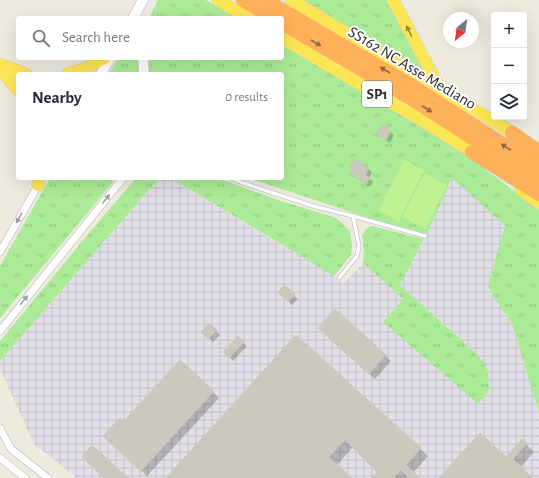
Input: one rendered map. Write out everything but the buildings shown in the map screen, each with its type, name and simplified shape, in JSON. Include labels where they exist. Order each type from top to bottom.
[{"type":"highway","points":[[243,0],[271,16]]},
{"type":"highway","name":"SS162 NC Asse Mediano","points":[[265,0],[414,87],[539,168]]},
{"type":"highway","name":"SS162 NC Asse Mediano","points":[[284,24],[412,99],[539,181]]},
{"type":"highway","points":[[512,133],[539,152]]},
{"type":"highway","points":[[472,152],[539,194]]},
{"type":"main road","points":[[218,0],[245,16]]},
{"type":"main road","name":"SP1","points":[[291,0],[397,62],[512,133],[539,146]]},
{"type":"main road","points":[[393,0],[441,90]]},
{"type":"main road","points":[[134,16],[141,3]]},
{"type":"main road","points":[[140,16],[141,3]]},
{"type":"main road","name":"SP1","points":[[284,39],[472,152],[539,203]]},
{"type":"main road","points":[[74,72],[84,69],[100,60]]},
{"type":"main road","points":[[102,72],[109,60]]},
{"type":"main road","points":[[143,60],[144,72]]},
{"type":"main road","points":[[0,64],[21,72]]},
{"type":"main road","points":[[0,69],[16,88]]},
{"type":"street","points":[[0,252],[39,180]]},
{"type":"street","points":[[0,330],[121,180]]},
{"type":"street","points":[[0,428],[12,449],[48,478]]},
{"type":"street","points":[[12,449],[0,460],[25,478]]},
{"type":"lane","points":[[236,180],[313,206],[425,236]]},
{"type":"lane","points":[[339,278],[357,256],[359,246],[353,216]]},
{"type":"shaded area","points":[[452,178],[506,227],[488,286],[512,324],[539,413],[539,478],[77,478],[34,444],[0,369],[0,361],[156,182],[161,180],[173,180],[177,182],[276,242],[328,271],[343,284],[363,263],[403,299],[383,322],[485,364],[476,353],[400,285],[427,234]]},
{"type":"green space","points":[[158,0],[206,0],[234,16],[150,16]]},
{"type":"green space","points":[[302,0],[387,0],[423,70],[421,70]]},
{"type":"green space","points":[[284,44],[457,148],[539,210],[539,413],[512,324],[488,286],[505,226],[452,178],[427,234],[369,218],[255,180],[284,180],[284,72],[148,72],[147,60],[284,60]]},
{"type":"green space","points":[[117,60],[138,60],[139,72],[110,72]]},
{"type":"green space","points":[[404,160],[424,170],[399,221],[378,210]]},
{"type":"green space","points":[[425,173],[447,185],[425,229],[402,217]]},
{"type":"green space","points":[[49,180],[112,180],[113,182],[0,318],[0,266]]},
{"type":"green space","points":[[134,180],[164,180],[156,182],[0,361],[0,341]]},
{"type":"green space","points":[[172,180],[223,180],[278,200],[336,218],[350,232],[352,246],[351,255],[334,276]]},
{"type":"green space","points":[[372,226],[424,239],[400,285],[476,353],[485,364],[488,373],[489,388],[487,394],[478,404],[383,322],[403,299],[363,263],[364,253],[362,235],[367,228]]}]
